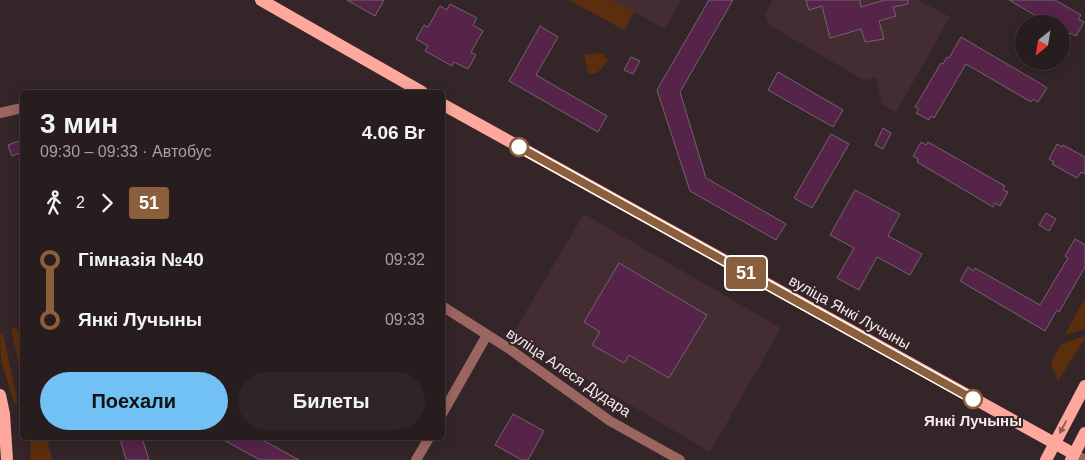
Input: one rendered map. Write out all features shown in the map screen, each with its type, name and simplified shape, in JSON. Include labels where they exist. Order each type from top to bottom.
[{"type":"main road","points":[[261,0],[418,90]]},
{"type":"main road","name":"вуліца Янкі Лучыны","points":[[445,106],[1054,443],[1077,458]]},
{"type":"main road","points":[[1046,460],[1085,386]]},
{"type":"main road","points":[[0,394],[4,414],[7,460]]},
{"type":"main road","points":[[1077,458],[1085,433]]},
{"type":"street","points":[[0,114],[20,109]]},
{"type":"street","name":"вуліца Алеся Дудара","points":[[445,308],[610,421],[680,460]]},
{"type":"street","points":[[445,409],[487,335]]},
{"type":"street","points":[[416,460],[428,440]]},
{"type":"shaded area","points":[[569,0],[681,0],[665,29],[634,12],[624,30]]},
{"type":"shaded area","points":[[569,0],[612,0],[634,12],[624,30]]},
{"type":"shaded area","points":[[773,0],[918,0],[950,17],[896,112],[882,104],[876,78],[864,80],[769,25],[765,14]]},
{"type":"shaded area","points":[[602,53],[608,61],[596,74],[588,73],[584,55]]},
{"type":"shaded area","points":[[584,214],[781,328],[710,452],[512,335]]},
{"type":"shaded area","points":[[1085,298],[1085,329],[1065,335]]},
{"type":"shaded area","points":[[17,328],[20,341],[20,371],[11,329]]},
{"type":"shaded area","points":[[3,332],[18,405],[14,402],[1,361],[0,334]]},
{"type":"shaded area","points":[[1085,336],[1058,381],[1051,363],[1061,344]]},
{"type":"shaded area","points":[[47,440],[52,460],[31,460],[30,441]]},
{"type":"building","points":[[347,0],[384,0],[375,16]]},
{"type":"building","points":[[709,0],[733,0],[680,92],[706,178],[786,224],[776,240],[690,191],[657,90]]},
{"type":"building","points":[[806,0],[860,0],[861,7],[885,0],[908,0],[908,4],[893,7],[896,16],[879,21],[884,39],[865,42],[861,29],[830,38],[822,6],[809,10]]},
{"type":"building","points":[[1009,0],[1055,0],[1081,15],[1078,19],[1084,22],[1076,36],[1070,33],[1070,15],[1035,15]]},
{"type":"building","points":[[450,4],[477,18],[473,25],[483,31],[471,52],[476,55],[468,69],[454,62],[452,66],[425,51],[428,46],[416,39],[424,25],[428,27],[440,6],[447,10]]},
{"type":"building","points":[[540,26],[558,37],[536,75],[607,116],[598,132],[509,81]]},
{"type":"building","points":[[961,37],[1047,88],[1038,102],[1033,99],[1031,102],[966,64],[934,118],[931,116],[929,120],[916,113],[919,109],[915,107],[941,63],[943,64],[947,57],[949,58]]},
{"type":"building","points":[[631,57],[640,61],[633,74],[624,70]]},
{"type":"building","points":[[778,72],[843,110],[833,127],[768,90]]},
{"type":"building","points":[[883,128],[891,133],[883,149],[875,145]]},
{"type":"building","points":[[831,134],[849,144],[812,208],[794,198]]},
{"type":"building","points":[[20,141],[20,153],[12,156],[8,145]]},
{"type":"building","points":[[921,142],[926,145],[928,142],[1005,186],[1003,190],[1008,192],[1000,206],[995,203],[993,207],[917,162],[918,159],[913,156]]},
{"type":"building","points":[[1057,144],[1062,147],[1063,145],[1085,157],[1085,174],[1081,172],[1077,178],[1052,164],[1054,162],[1049,159]]},
{"type":"building","points":[[855,190],[900,214],[888,236],[922,254],[910,275],[877,257],[859,290],[837,278],[854,248],[830,235]]},
{"type":"building","points":[[1046,213],[1056,219],[1049,231],[1039,225]]},
{"type":"building","points":[[1075,239],[1085,245],[1085,267],[1059,312],[1057,310],[1045,331],[960,281],[968,267],[973,271],[975,268],[1040,305],[1068,258],[1065,256]]},
{"type":"building","points":[[619,263],[707,315],[669,378],[629,355],[624,363],[592,345],[600,332],[584,322]]},
{"type":"building","points":[[513,414],[544,431],[528,460],[522,460],[495,445]]},
{"type":"building","points":[[121,440],[143,440],[149,460],[126,460]]},
{"type":"building","points":[[224,440],[263,440],[299,460],[260,460]]},
{"type":"bus line","name":"51","points":[[519,147],[973,399]]},
{"type":"place","name":"Янкі Лучыны","points":[[973,399]]}]
